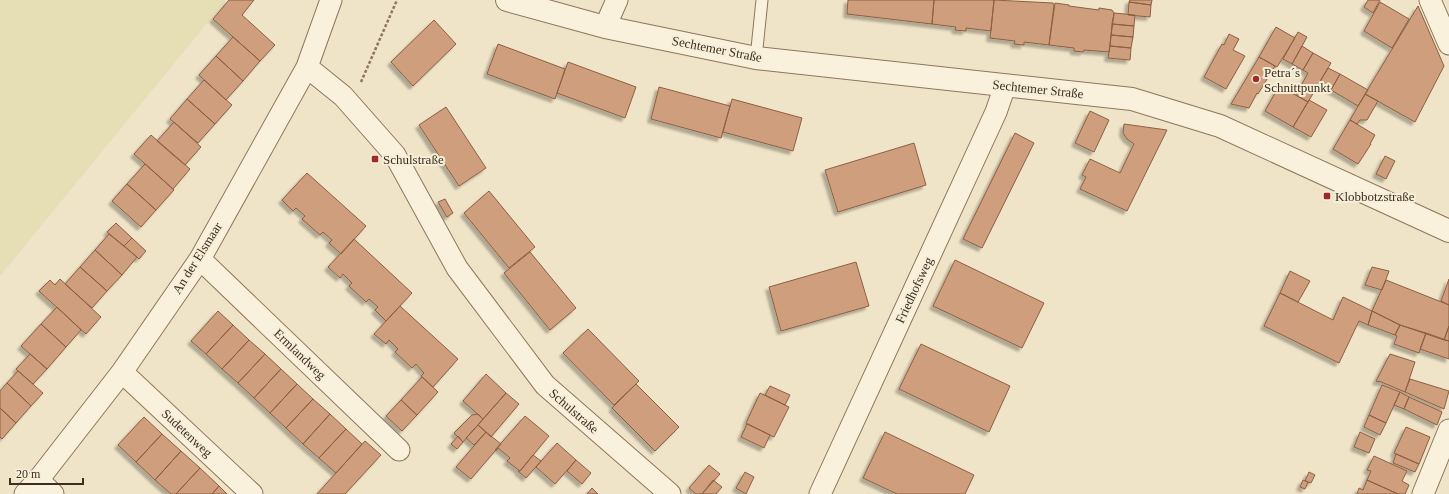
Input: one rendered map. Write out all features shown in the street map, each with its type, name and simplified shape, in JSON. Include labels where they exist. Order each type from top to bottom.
[{"type":"street","name":"An der Elsmaar","points":[[31,487],[122,372],[200,259],[307,67],[331,0]]},
{"type":"street","name":"Sechtemer Straße","points":[[507,0],[605,27],[756,58],[1132,100],[1207,121],[1251,139],[1449,230]]},
{"type":"street","points":[[605,27],[618,0]]},
{"type":"street","points":[[1430,0],[1449,44]]},
{"type":"street","name":"Schulstraße","points":[[307,67],[343,96],[395,155],[457,268],[545,385],[670,494]]},
{"type":"street","name":"Friedhofsweg","points":[[820,494],[996,112],[1005,86]]},
{"type":"street","name":"Ermlandweg","points":[[200,259],[400,450]]},
{"type":"street","name":"Sudetenweg","points":[[122,372],[252,494]]},
{"type":"street","points":[[1423,494],[1449,430]]},
{"type":"street","points":[[31,487],[53,494]]},
{"type":"lane","points":[[756,58],[762,0]]},
{"type":"path","points":[[351,104],[397,0]]},
{"type":"shaded area","points":[[0,0],[226,0],[0,276]]},
{"type":"building","points":[[229,0],[254,0],[242,15],[275,45],[260,61],[213,19]]},
{"type":"building","points":[[848,0],[934,0],[932,24],[847,14]]},
{"type":"building","points":[[934,0],[994,0],[991,31],[966,28],[966,31],[955,30],[956,27],[932,24]]},
{"type":"building","points":[[994,0],[1053,3],[1049,45],[1024,42],[1024,45],[1014,44],[1015,41],[990,38]]},
{"type":"building","points":[[1130,0],[1152,0],[1151,5],[1129,2]]},
{"type":"building","points":[[1368,0],[1380,0],[1373,13],[1364,7]]},
{"type":"building","points":[[1129,2],[1151,5],[1150,17],[1128,15]]},
{"type":"building","points":[[1380,2],[1409,19],[1392,48],[1364,31]]},
{"type":"building","points":[[1055,3],[1099,10],[1099,8],[1112,10],[1114,13],[1109,52],[1084,50],[1083,52],[1074,51],[1074,48],[1049,45]]},
{"type":"building","points":[[1418,6],[1444,66],[1415,122],[1365,94]]},
{"type":"building","points":[[1114,13],[1135,15],[1134,26],[1112,24]]},
{"type":"building","points":[[434,20],[456,44],[413,86],[391,62]]},
{"type":"building","points":[[1112,24],[1134,26],[1133,37],[1111,35]]},
{"type":"building","points":[[1276,27],[1295,38],[1277,67],[1259,57]]},
{"type":"building","points":[[1298,32],[1307,37],[1292,64],[1283,59]]},
{"type":"building","points":[[1229,34],[1239,39],[1233,50],[1245,56],[1226,89],[1204,77],[1222,44],[1224,45]]},
{"type":"building","points":[[1111,35],[1133,37],[1131,48],[1110,46]]},
{"type":"building","points":[[233,37],[260,61],[243,81],[216,56]]},
{"type":"building","points":[[498,44],[565,69],[555,99],[487,74]]},
{"type":"building","points":[[1110,46],[1131,48],[1130,60],[1108,58]]},
{"type":"building","points":[[1302,46],[1313,53],[1303,70],[1292,64]]},
{"type":"building","points":[[1313,53],[1331,63],[1308,102],[1296,95],[1308,73],[1303,70]]},
{"type":"building","points":[[216,56],[243,81],[226,100],[199,75]]},
{"type":"building","name":"Petra´s Schnittpunkt","points":[[1259,57],[1275,66],[1249,108],[1231,104]]},
{"type":"building","points":[[568,62],[636,87],[625,118],[557,93]]},
{"type":"building","points":[[1328,68],[1340,74],[1331,90],[1319,83]]},
{"type":"building","points":[[1340,74],[1368,90],[1358,106],[1331,90]]},
{"type":"building","points":[[204,80],[232,105],[215,124],[187,99]]},
{"type":"building","points":[[1279,86],[1308,102],[1293,127],[1265,111]]},
{"type":"building","points":[[659,87],[730,106],[721,138],[651,119]]},
{"type":"building","points":[[1365,94],[1378,101],[1367,120],[1360,120],[1357,124],[1350,120]]},
{"type":"building","points":[[187,99],[215,124],[198,143],[170,119]]},
{"type":"building","points":[[732,99],[802,118],[793,151],[723,132]]},
{"type":"building","points":[[1309,100],[1327,110],[1311,137],[1293,127]]},
{"type":"building","points":[[446,107],[486,168],[459,186],[419,125]]},
{"type":"building","points":[[1090,111],[1109,120],[1094,152],[1075,143]]},
{"type":"building","points":[[1350,120],[1375,135],[1358,164],[1333,149]]},
{"type":"building","points":[[174,122],[201,147],[185,165],[157,141]]},
{"type":"building","points":[[1124,124],[1167,130],[1127,211],[1080,189],[1086,177],[1082,175],[1090,159],[1120,173],[1134,144],[1127,139],[1123,133]]},
{"type":"building","points":[[1015,133],[1034,143],[982,248],[963,239]]},
{"type":"building","points":[[151,135],[190,169],[173,189],[134,154]]},
{"type":"building","points":[[914,143],[926,185],[838,212],[825,170]]},
{"type":"building","points":[[1385,156],[1395,161],[1386,179],[1376,174]]},
{"type":"building","points":[[145,164],[174,190],[156,210],[127,184]]},
{"type":"building","points":[[307,173],[366,226],[341,254],[329,243],[332,240],[323,232],[320,235],[302,219],[305,216],[296,208],[293,211],[282,200]]},
{"type":"building","points":[[127,184],[156,210],[141,227],[112,201]]},
{"type":"building","points":[[489,191],[535,247],[509,268],[464,213]]},
{"type":"building","points":[[445,199],[453,213],[447,217],[438,202]]},
{"type":"building","points":[[116,223],[132,238],[124,246],[107,232]]},
{"type":"building","points":[[109,234],[137,257],[122,275],[95,250]]},
{"type":"building","points":[[132,238],[146,251],[139,259],[124,246]]},
{"type":"building","points":[[354,239],[412,293],[386,321],[375,310],[378,307],[369,299],[366,302],[349,286],[352,283],[343,274],[340,278],[328,267]]},
{"type":"building","points":[[95,250],[122,275],[107,291],[80,267]]},
{"type":"building","points":[[530,252],[576,308],[550,330],[504,273]]},
{"type":"building","points":[[955,260],[1044,303],[1022,348],[933,306]]},
{"type":"building","points":[[856,262],[869,306],[781,331],[769,287]]},
{"type":"building","points":[[80,267],[107,291],[92,308],[65,284]]},
{"type":"building","points":[[1372,267],[1389,271],[1382,290],[1365,285]]},
{"type":"building","points":[[1290,271],[1310,281],[1298,302],[1280,293]]},
{"type":"building","points":[[60,279],[101,317],[86,334],[39,291],[50,280],[55,285]]},
{"type":"building","points":[[1449,279],[1449,305],[1441,301]]},
{"type":"building","points":[[1386,280],[1449,305],[1449,326],[1444,340],[1400,325],[1372,311]]},
{"type":"building","points":[[1280,293],[1333,320],[1343,297],[1372,311],[1368,325],[1359,321],[1339,363],[1264,326]]},
{"type":"building","points":[[400,306],[458,359],[433,387],[421,376],[424,373],[416,364],[412,368],[395,352],[398,349],[389,340],[386,344],[374,334]]},
{"type":"building","points":[[57,307],[81,330],[66,347],[41,324]]},
{"type":"building","points":[[218,311],[233,325],[206,354],[191,341]]},
{"type":"building","points":[[1372,311],[1400,325],[1395,335],[1368,325]]},
{"type":"building","points":[[41,324],[66,347],[47,369],[21,346]]},
{"type":"building","points":[[233,325],[249,340],[222,369],[206,354]]},
{"type":"building","points":[[1400,325],[1426,333],[1419,353],[1394,344],[1397,336],[1395,335]]},
{"type":"building","points":[[1449,326],[1449,341],[1444,340]]},
{"type":"building","points":[[588,329],[639,381],[614,405],[563,353]]},
{"type":"building","points":[[1426,333],[1449,341],[1449,359],[1420,349]]},
{"type":"building","points":[[249,340],[265,354],[238,383],[222,369]]},
{"type":"building","points":[[921,344],[1010,386],[989,432],[899,389]]},
{"type":"building","points":[[30,354],[47,369],[33,384],[16,369]]},
{"type":"building","points":[[265,354],[281,369],[254,398],[238,383]]},
{"type":"building","points":[[1390,354],[1415,362],[1405,392],[1376,381]]},
{"type":"building","points":[[281,369],[297,384],[270,413],[254,398]]},
{"type":"building","points":[[18,371],[43,393],[31,406],[7,383]]},
{"type":"building","points":[[486,374],[506,393],[483,419],[463,401]]},
{"type":"building","points":[[422,377],[438,392],[417,415],[401,400]]},
{"type":"building","points":[[1410,379],[1449,391],[1444,409],[1405,392]]},
{"type":"building","points":[[7,383],[31,406],[16,423],[0,408],[0,391]]},
{"type":"building","points":[[297,384],[313,399],[286,428],[270,413]]},
{"type":"building","points":[[636,384],[679,427],[655,451],[612,408]]},
{"type":"building","points":[[1382,385],[1400,392],[1386,423],[1369,415]]},
{"type":"building","points":[[770,386],[790,395],[785,405],[765,395]]},
{"type":"building","points":[[1400,392],[1409,397],[1404,409],[1394,405]]},
{"type":"building","points":[[506,393],[519,404],[491,437],[478,425]]},
{"type":"building","points":[[760,393],[789,407],[774,437],[746,423]]},
{"type":"building","points":[[1409,397],[1442,412],[1437,425],[1404,409]]},
{"type":"building","points":[[313,399],[330,414],[303,444],[286,428]]},
{"type":"building","points":[[401,400],[417,415],[402,431],[386,416]]},
{"type":"building","points":[[0,408],[16,423],[2,439],[0,437]]},
{"type":"building","points":[[330,414],[346,429],[319,458],[303,444]]},
{"type":"building","points":[[478,414],[483,419],[463,442],[454,433],[472,415]]},
{"type":"building","points":[[1369,415],[1386,423],[1380,435],[1364,427]]},
{"type":"building","points":[[525,416],[549,436],[520,471],[507,461],[510,458],[498,448],[496,451],[495,450]]},
{"type":"building","points":[[144,417],[162,434],[136,462],[118,445]]},
{"type":"building","points":[[747,424],[770,435],[764,448],[741,437]]},
{"type":"building","points":[[478,425],[486,432],[474,445],[466,438]]},
{"type":"building","points":[[1406,427],[1430,437],[1419,464],[1394,453]]},
{"type":"building","points":[[346,429],[362,444],[336,473],[319,458]]},
{"type":"building","points":[[486,432],[501,444],[471,479],[456,467]]},
{"type":"building","points":[[885,432],[974,475],[965,494],[897,494],[863,478]]},
{"type":"building","points":[[1360,432],[1375,439],[1369,453],[1354,447]]},
{"type":"building","points":[[162,434],[181,451],[155,480],[136,462]]},
{"type":"building","points":[[458,436],[463,442],[457,449],[451,444]]},
{"type":"building","points":[[365,441],[381,455],[345,494],[317,494]]},
{"type":"building","points":[[557,443],[576,460],[555,484],[536,467]]},
{"type":"building","points":[[181,451],[200,468],[176,494],[171,494],[155,480]]},
{"type":"building","points":[[1396,454],[1419,464],[1415,472],[1393,463]]},
{"type":"building","points":[[533,455],[541,461],[526,478],[518,471],[520,471]]},
{"type":"building","points":[[1374,456],[1407,471],[1402,481],[1409,485],[1405,494],[1398,494],[1367,480],[1371,471],[1367,470]]},
{"type":"building","points":[[576,460],[591,473],[582,484],[567,471]]},
{"type":"building","points":[[709,465],[720,474],[702,494],[696,494],[689,488]]},
{"type":"building","points":[[200,468],[219,486],[212,494],[176,494]]},
{"type":"building","points":[[745,472],[754,477],[746,494],[736,488]]},
{"type":"building","points":[[1309,472],[1315,475],[1311,483],[1305,481]]},
{"type":"building","points":[[713,480],[722,487],[716,494],[702,494]]},
{"type":"building","points":[[1303,480],[1308,482],[1305,489],[1300,487]]},
{"type":"building","points":[[1367,480],[1398,494],[1357,494],[1359,488],[1363,490]]},
{"type":"building","points":[[219,486],[227,494],[212,494]]},
{"type":"building","points":[[592,488],[598,494],[587,494]]},
{"type":"place","name":"Petra´s Schnittpunkt","points":[[1256,79]]},
{"type":"place","name":"Schulstraße","points":[[375,159]]},
{"type":"place","name":"Klobbotzstraße","points":[[1327,196]]}]
